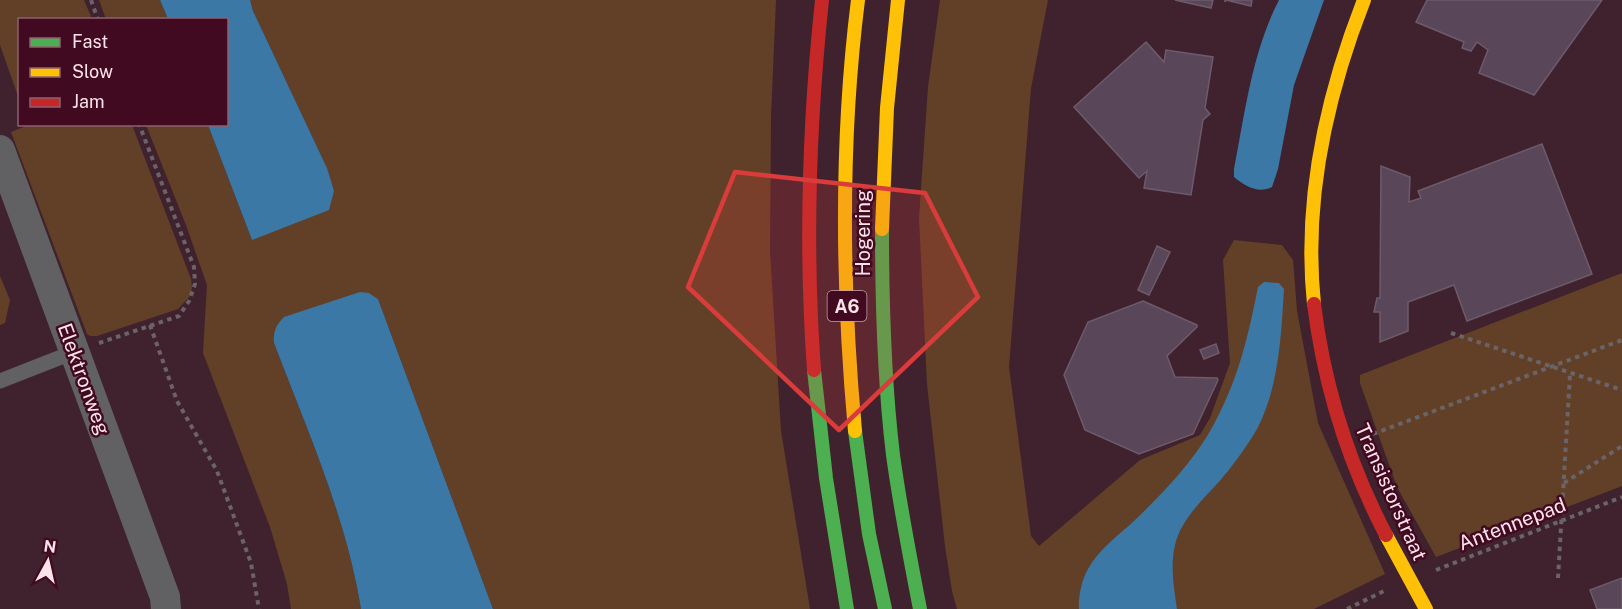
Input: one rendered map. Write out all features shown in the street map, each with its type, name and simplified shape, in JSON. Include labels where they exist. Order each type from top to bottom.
[{"type":"main road","points":[[822,0],[812,102],[809,161],[809,250],[820,433],[847,609]]},
{"type":"main road","name":"A6","points":[[858,0],[851,50],[843,206],[848,339],[856,444],[869,535],[885,609]]},
{"type":"main road","name":"Hogering","points":[[898,0],[883,164],[883,320],[891,437],[920,609]]},
{"type":"main road","points":[[892,47],[908,0]]},
{"type":"main road","name":"Transistorstraat","points":[[1364,0],[1347,38],[1333,84],[1314,183],[1312,242],[1314,308],[1326,378],[1342,434],[1360,481],[1426,609]]},
{"type":"street","name":"Elektronweg","points":[[0,150],[165,597],[166,609]]},
{"type":"lane","points":[[0,381],[74,352]]},
{"type":"path","points":[[91,0],[97,18]]},
{"type":"path","points":[[74,352],[179,316],[189,301],[195,284],[194,267],[140,126]]},
{"type":"path","points":[[150,325],[177,401],[217,471],[251,563],[259,609]]},
{"type":"path","points":[[1451,333],[1622,390]]},
{"type":"path","points":[[1367,436],[1622,340]]},
{"type":"path","points":[[1558,578],[1570,374]]},
{"type":"path","points":[[1564,483],[1622,446]]},
{"type":"path","name":"Antennepad","points":[[1438,581],[1432,571],[1622,497]]},
{"type":"path","points":[[1347,609],[1409,579]]},
{"type":"highlighted area","points":[[735,172],[925,193],[978,297],[839,430],[688,287]]},
{"type":"shaded area","points":[[0,0],[84,0],[92,18],[18,18],[18,96],[0,45]]},
{"type":"shaded area","points":[[99,0],[160,0],[168,18],[106,18]]},
{"type":"shaded area","points":[[250,0],[776,0],[771,116],[770,251],[781,431],[810,609],[493,609],[378,299],[369,293],[274,343],[336,507],[346,540],[361,609],[291,609],[287,584],[270,527],[203,353],[207,285],[146,126],[208,126],[252,240],[327,168],[253,11]]},
{"type":"shaded area","points":[[940,0],[1048,0],[1031,88],[1009,367],[1031,536],[1039,546],[1140,460],[1200,435],[1210,418],[1230,363],[1223,260],[1234,240],[1282,245],[1293,260],[1297,311],[1318,423],[1385,574],[1314,609],[957,609],[945,546],[927,384],[919,218],[928,87]]},
{"type":"shaded area","points":[[26,126],[132,126],[191,279],[190,296],[178,309],[97,336],[87,334],[11,132]]},
{"type":"shaded area","points":[[1622,273],[1622,486],[1436,557],[1397,487],[1360,383],[1360,375]]},
{"type":"shaded area","points":[[0,276],[10,300],[5,323],[0,325]]},
{"type":"water","points":[[160,0],[250,0],[253,11],[327,168],[334,191],[329,210],[252,240],[208,126],[228,126],[228,18],[168,18]]},
{"type":"water","points":[[1279,0],[1324,0],[1294,85],[1278,169],[1272,187],[1262,190],[1247,186],[1234,177],[1234,169],[1256,62],[1262,40]]},
{"type":"water","points":[[1264,282],[1279,283],[1284,289],[1278,361],[1270,396],[1257,429],[1247,445],[1228,471],[1190,514],[1179,534],[1173,561],[1177,609],[1079,609],[1082,583],[1092,562],[1175,479],[1209,433],[1234,380],[1250,326],[1258,287]]},
{"type":"water","points":[[360,292],[369,293],[378,299],[493,609],[361,609],[346,540],[336,507],[274,343],[276,329],[284,317]]},
{"type":"building","points":[[1175,0],[1213,0],[1211,8]]},
{"type":"building","points":[[1226,0],[1252,0],[1251,6]]},
{"type":"building","points":[[1427,0],[1602,0],[1534,95],[1479,73],[1488,50],[1477,42],[1471,51],[1462,48],[1464,42],[1416,22]]},
{"type":"building","points":[[1146,42],[1164,62],[1166,50],[1213,57],[1205,108],[1210,114],[1203,120],[1191,195],[1144,188],[1147,171],[1139,178],[1074,107]]},
{"type":"building","points":[[1542,144],[1592,274],[1467,321],[1454,285],[1408,302],[1408,331],[1380,342],[1380,312],[1374,312],[1377,298],[1380,298],[1381,166],[1410,177],[1409,202],[1421,198],[1418,191]]},
{"type":"building","points":[[1157,246],[1170,252],[1149,295],[1138,290]]},
{"type":"building","points":[[1143,301],[1197,325],[1167,356],[1175,377],[1217,378],[1218,380],[1193,434],[1139,454],[1085,430],[1064,375],[1088,322]]},
{"type":"building","points":[[1216,344],[1219,353],[1204,359],[1200,350]]},
{"type":"building","points":[[1622,578],[1622,609],[1597,609],[1590,590]]},
{"type":"traffic: fast","points":[[882,229],[887,399],[893,455],[920,609]]},
{"type":"traffic: fast","points":[[814,370],[826,478],[847,609]]},
{"type":"traffic: fast","points":[[855,431],[869,534],[885,609]]},
{"type":"traffic: slow","points":[[855,431],[847,323],[845,216],[848,108],[858,0]]},
{"type":"traffic: slow","points":[[882,229],[887,108],[898,0]]},
{"type":"traffic: slow","points":[[1314,304],[1311,265],[1312,226],[1321,149],[1339,74],[1364,0]]},
{"type":"traffic: slow","points":[[1386,535],[1426,609]]},
{"type":"traffic: jam","points":[[814,370],[809,231],[811,138],[822,0]]},
{"type":"traffic: jam","points":[[1314,304],[1324,364],[1340,423],[1360,480],[1386,535]]}]
